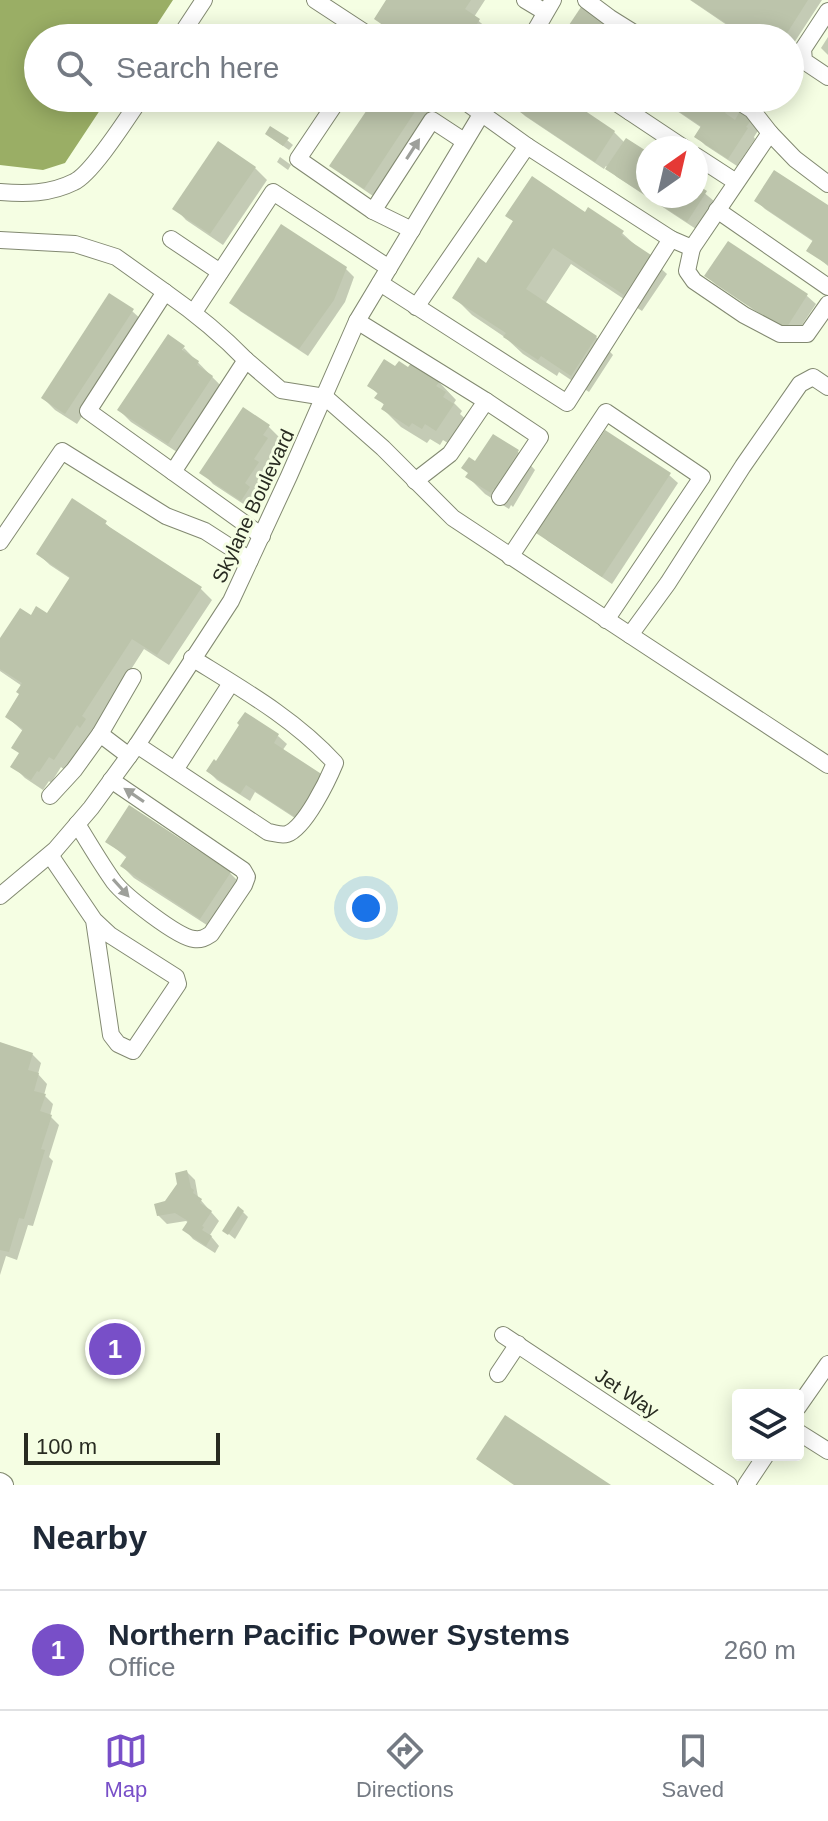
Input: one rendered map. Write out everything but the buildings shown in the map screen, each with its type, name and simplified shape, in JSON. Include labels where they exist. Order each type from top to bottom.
[{"type":"street","points":[[188,24],[204,0]]},
{"type":"street","points":[[315,0],[352,24]]},
{"type":"street","points":[[525,0],[549,6],[539,24]]},
{"type":"street","points":[[586,0],[620,24]]},
{"type":"street","points":[[804,47],[828,11]]},
{"type":"street","points":[[804,61],[828,77]]},
{"type":"street","points":[[0,192],[31,194],[78,181],[131,112]]},
{"type":"street","points":[[330,112],[298,159],[373,211],[412,230]]},
{"type":"street","points":[[478,112],[671,239],[692,248]]},
{"type":"street","points":[[642,112],[670,136]]},
{"type":"street","points":[[754,112],[795,159],[828,184]]},
{"type":"street","name":"Skylane Boulevard","points":[[0,896],[50,855],[91,808],[231,601],[357,321],[480,114]]},
{"type":"street","points":[[373,211],[432,120],[464,141]]},
{"type":"street","points":[[770,133],[692,248],[687,271],[694,281],[744,315],[780,334],[807,334],[828,304]]},
{"type":"street","points":[[416,307],[527,146]]},
{"type":"street","points":[[708,164],[736,182]]},
{"type":"street","points":[[194,312],[273,192],[385,276],[416,307],[567,403],[671,239]]},
{"type":"street","points":[[717,210],[828,287]]},
{"type":"street","points":[[171,239],[220,272]]},
{"type":"street","points":[[0,240],[75,244],[116,257],[194,312],[281,390],[325,397],[383,448],[453,518],[828,765]]},
{"type":"street","points":[[165,292],[88,411],[262,536]]},
{"type":"street","points":[[357,321],[540,437],[500,497]]},
{"type":"street","points":[[173,472],[246,360]]},
{"type":"street","points":[[630,635],[800,384],[813,377],[828,387]]},
{"type":"street","points":[[415,481],[450,454],[486,401]]},
{"type":"street","points":[[510,557],[606,412],[702,477],[606,620]]},
{"type":"street","points":[[0,542],[62,451],[166,516],[205,531],[250,560]]},
{"type":"street","points":[[100,734],[175,770],[268,832],[283,835],[295,830],[327,783],[335,763],[318,744],[270,708],[192,658]]},
{"type":"street","points":[[50,796],[100,734],[133,677]]},
{"type":"street","points":[[175,770],[231,683]]},
{"type":"street","points":[[77,824],[114,882],[128,897],[182,935],[203,939],[211,934],[244,885],[247,877],[243,870],[111,780]]},
{"type":"street","points":[[50,855],[94,920],[110,935],[176,977],[178,984],[133,1051],[118,1044],[111,1035],[94,920]]},
{"type":"street","name":"Jet Way","points":[[503,1335],[729,1485]]},
{"type":"street","points":[[498,1374],[518,1344]]},
{"type":"street","points":[[804,1398],[828,1364]]},
{"type":"street","points":[[804,1436],[828,1451]]},
{"type":"street","points":[[746,1485],[762,1461]]},
{"type":"shaded area","points":[[0,0],[173,0],[157,24],[24,24],[24,112],[99,112],[65,163],[43,170],[0,165]]},
{"type":"place","name":"Northern Pacific Power Systems","points":[[115,1349]]}]
